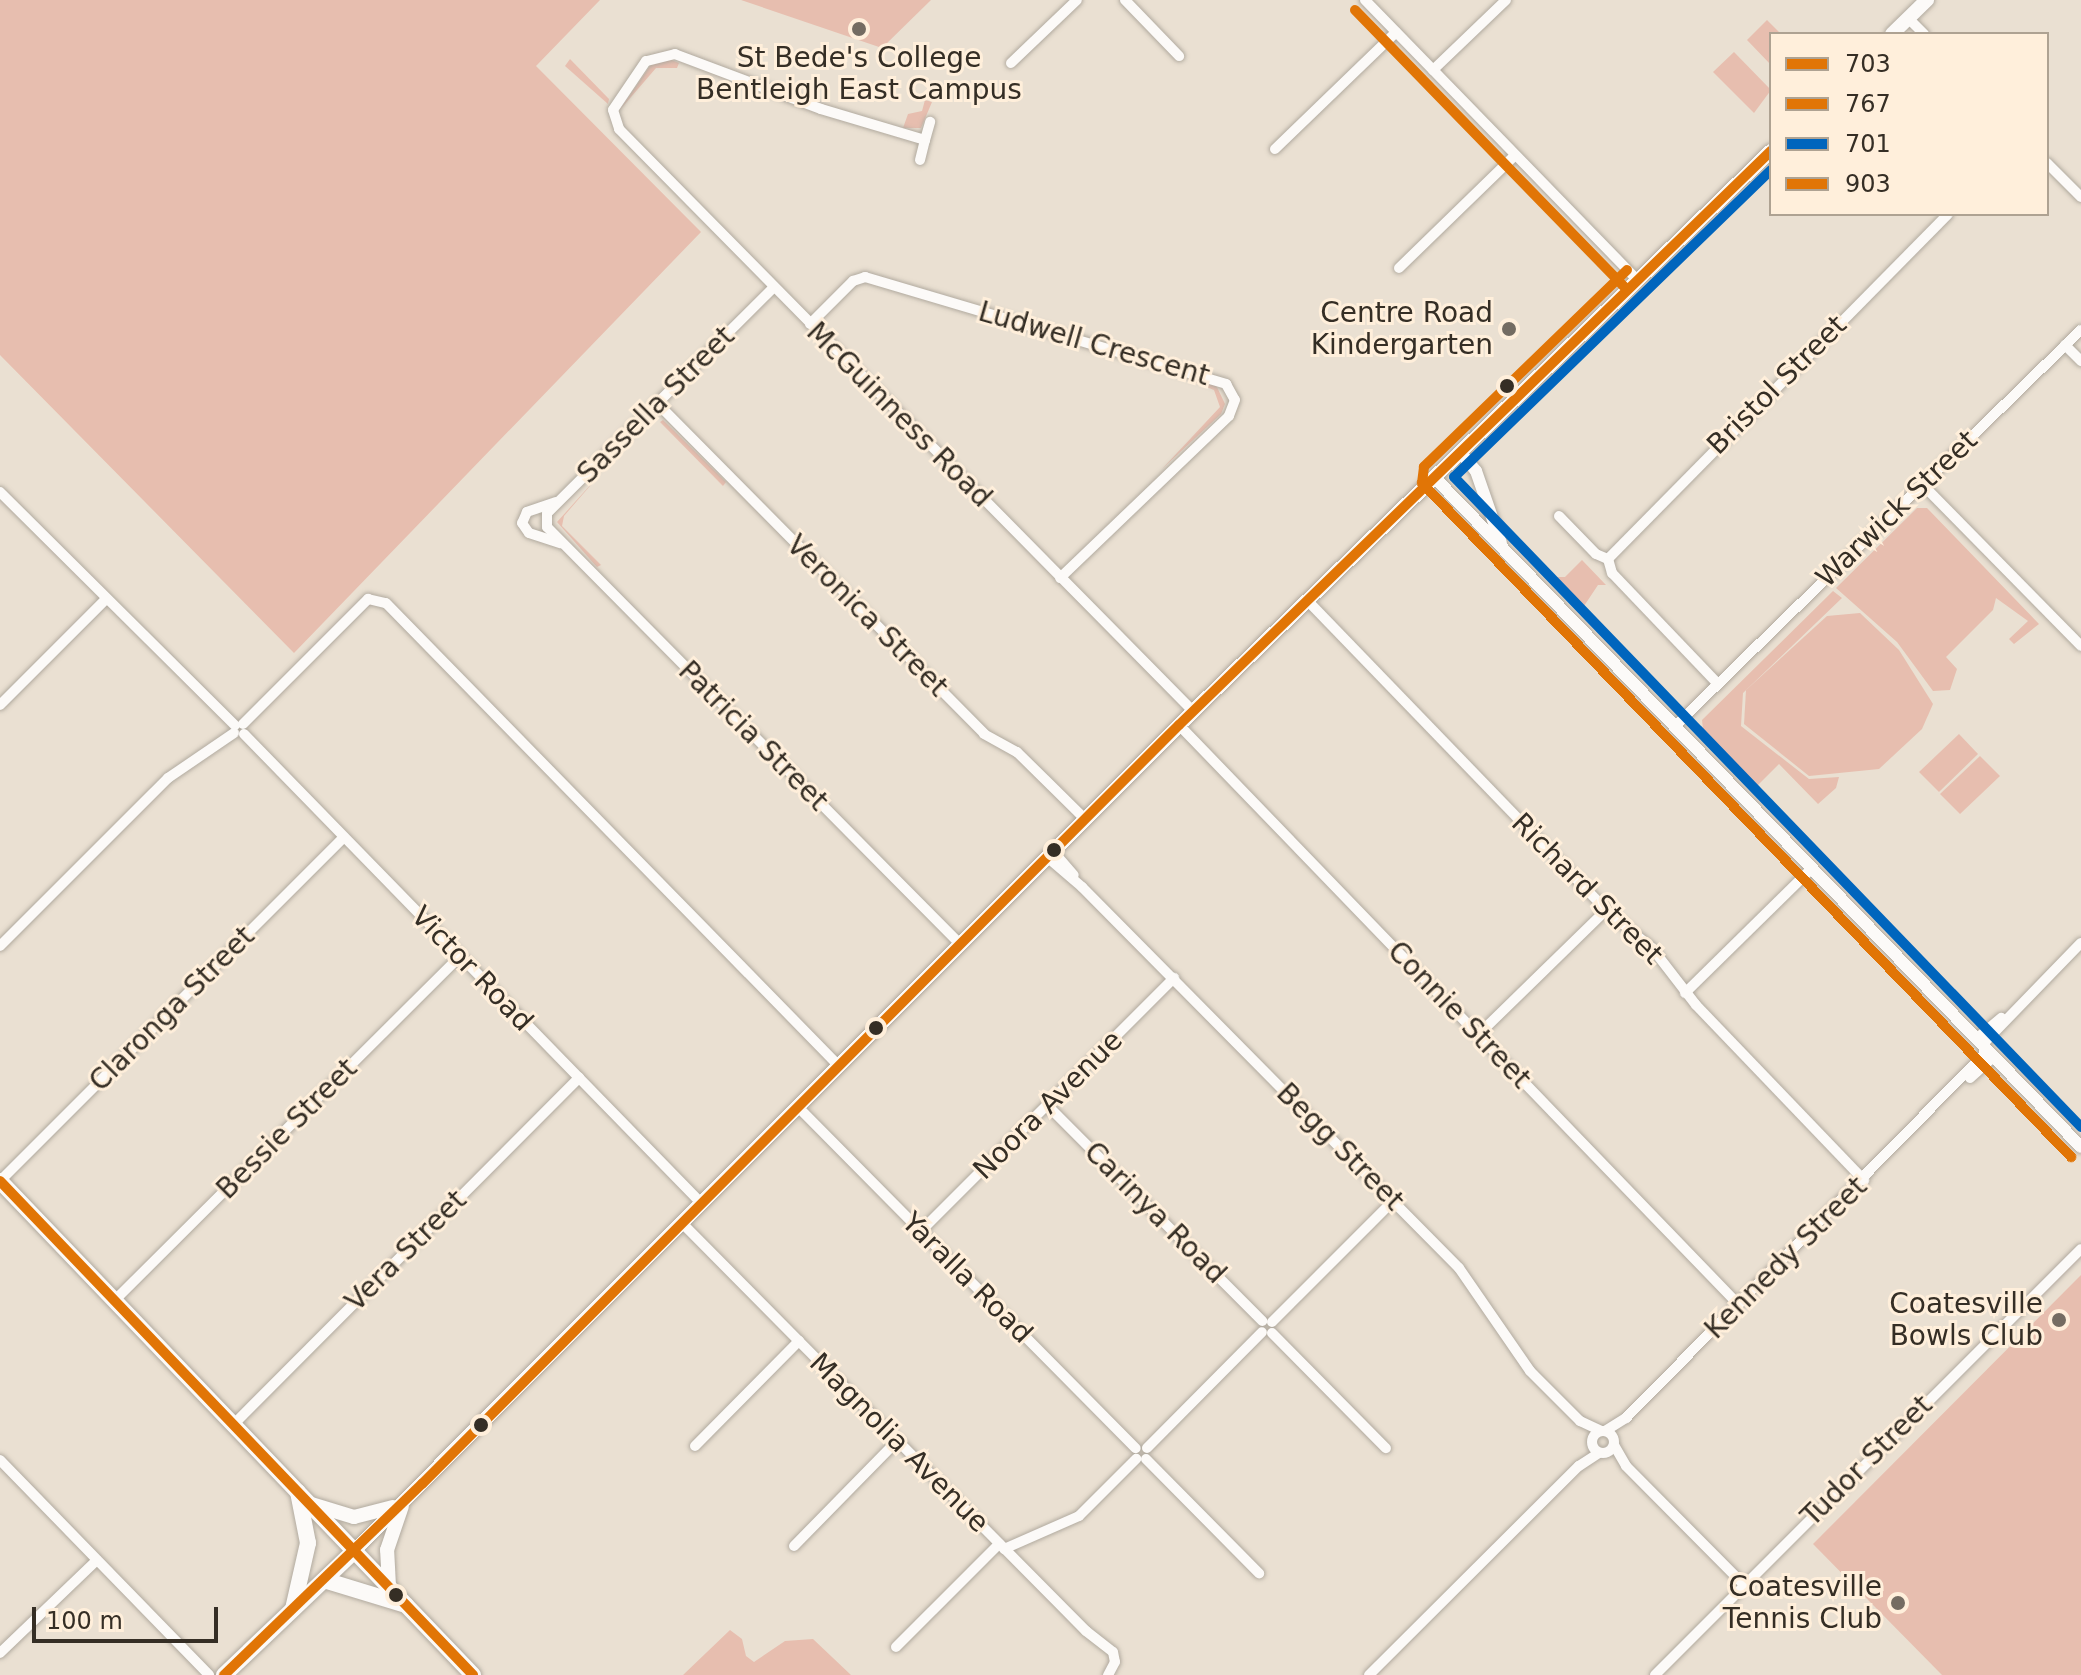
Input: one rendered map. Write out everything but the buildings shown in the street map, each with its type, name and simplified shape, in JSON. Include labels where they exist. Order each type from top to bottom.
[{"type":"main road","points":[[1894,32],[1927,0]]},
{"type":"main road","points":[[224,1675],[404,1502],[1084,818],[1769,153]]},
{"type":"main road","points":[[0,1181],[473,1675]]},
{"type":"main road","points":[[303,1498],[354,1517],[371,1517],[404,1502]]},
{"type":"main road","points":[[292,1610],[308,1557],[303,1498]]},
{"type":"main road","points":[[389,1586],[387,1550],[404,1502]]},
{"type":"main road","points":[[324,1580],[406,1605]]},
{"type":"street","points":[[1011,63],[1077,0]]},
{"type":"street","points":[[1125,0],[1179,56]]},
{"type":"street","points":[[1365,0],[1637,280]]},
{"type":"street","points":[[1433,70],[1506,0]]},
{"type":"street","points":[[1908,18],[1922,32]]},
{"type":"street","points":[[1275,149],[1396,32]]},
{"type":"street","name":"McGuinness Road","points":[[925,140],[821,109],[675,54],[646,61],[616,102],[613,114],[619,129],[1193,711]]},
{"type":"street","points":[[920,160],[930,122]]},
{"type":"street","points":[[1399,268],[1515,155]]},
{"type":"street","points":[[2049,165],[2081,197]]},
{"type":"street","name":"Bristol Street","points":[[1608,559],[1946,216]]},
{"type":"street","name":"Ludwell Crescent","points":[[810,324],[853,281],[865,277],[1226,384],[1235,400],[1229,416],[1060,578]]},
{"type":"street","name":"Sassella Street","points":[[547,527],[547,513],[558,501],[774,287]]},
{"type":"street","name":"Warwick Street","points":[[1675,726],[2081,330]]},
{"type":"street","points":[[2065,345],[2081,361]]},
{"type":"street","name":"Veronica Street","points":[[658,404],[984,734],[1017,752],[1084,818]]},
{"type":"street","points":[[1460,452],[1476,471],[1502,548]]},
{"type":"street","points":[[1434,477],[2081,1147]]},
{"type":"street","points":[[1922,484],[2081,646]]},
{"type":"street","name":"Victor Road","points":[[0,492],[105,600],[239,729],[702,1204]]},
{"type":"street","points":[[558,501],[527,512],[522,523],[529,533],[563,544]]},
{"type":"street","points":[[1559,516],[1596,554],[1608,559],[1612,573],[1716,686]]},
{"type":"street","name":"Patricia Street","points":[[547,527],[960,944]]},
{"type":"street","points":[[0,946],[168,778],[239,729],[368,599],[386,603],[839,1066]]},
{"type":"street","points":[[0,705],[105,600]]},
{"type":"street","name":"Richard Street","points":[[1307,600],[1606,910],[1652,948],[1685,993],[1864,1180]]},
{"type":"street","name":"Connie Street","points":[[1179,725],[1739,1305]]},
{"type":"street","name":"Claronga Street","points":[[0,1181],[344,837]]},
{"type":"street","name":"Begg Street","points":[[1049,853],[1463,1272],[1530,1371],[1580,1421],[1592,1442],[1608,1448]]},
{"type":"street","points":[[1685,993],[1811,869]]},
{"type":"street","points":[[1478,1035],[1606,910]]},
{"type":"street","name":"Kennedy Street","points":[[1369,1675],[1579,1466],[1608,1448],[1626,1418],[1947,1098],[2018,1004],[2081,943]]},
{"type":"street","name":"Bessie Street","points":[[115,1300],[459,957]]},
{"type":"street","name":"Noora Avenue","points":[[921,1231],[1174,978]]},
{"type":"street","name":"Vera Street","points":[[234,1424],[579,1078]]},
{"type":"street","name":"Carinya Road","points":[[1047,1105],[1386,1448]]},
{"type":"street","name":"Yaralla Road","points":[[798,1107],[1259,1573]]},
{"type":"street","points":[[896,1647],[1002,1547],[1079,1516],[1393,1201]]},
{"type":"street","name":"Magnolia Avenue","points":[[682,1223],[896,1442],[1113,1652],[1115,1662],[1108,1675]]},
{"type":"street","name":"Tudor Street","points":[[1655,1675],[2081,1249]]},
{"type":"street","points":[[695,1446],[799,1341]]},
{"type":"street","name":"Kennedy Street","points":[[1579,1466],[1592,1442],[1603,1431],[1626,1418]]},
{"type":"street","name":"Begg Street","points":[[1580,1421],[1603,1431]]},
{"type":"street","points":[[1603,1431],[1608,1448],[1744,1585]]},
{"type":"street","points":[[794,1546],[896,1442]]},
{"type":"street","points":[[0,1460],[209,1675]]},
{"type":"street","points":[[0,1653],[97,1560]]},
{"type":"shaded area","points":[[0,0],[600,0],[536,66],[701,232],[294,653],[0,355]]},
{"type":"shaded area","name":"St Bede's College Bentleigh East Campus","points":[[741,0],[931,0],[882,48]]},
{"type":"shaded area","points":[[1767,20],[1779,32],[1769,32],[1769,63],[1747,40]]},
{"type":"shaded area","points":[[1734,52],[1769,88],[1769,93],[1754,113],[1713,72]]},
{"type":"shaded area","points":[[570,59],[609,99],[608,104],[565,66]]},
{"type":"shaded area","points":[[669,59],[679,63],[677,68],[656,68],[619,111],[652,63]]},
{"type":"shaded area","points":[[925,100],[932,102],[921,128],[903,128],[908,114],[922,111]]},
{"type":"shaded area","points":[[1184,378],[1216,385],[1225,404],[1221,414],[1162,469],[1220,407],[1214,390]]},
{"type":"shaded area","points":[[663,420],[726,482],[723,486],[660,422]]},
{"type":"shaded area","points":[[602,472],[564,516],[562,526],[601,565],[597,567],[557,522]]},
{"type":"shaded area","points":[[1917,508],[1927,508],[2039,624],[2014,644],[2009,639],[2028,621],[1996,598],[1993,610],[1946,657],[1957,669],[1950,690],[1933,691],[1897,642],[1836,588]]},
{"type":"shaded area","points":[[1582,560],[1606,585],[1598,585],[1584,606],[1557,577],[1565,577]]},
{"type":"shaded area","points":[[1833,591],[1842,598],[1743,693],[1741,726],[1809,779],[1839,777],[1836,788],[1818,804],[1779,764],[1757,786],[1703,729],[1702,720]]},
{"type":"shaded area","points":[[1860,613],[1899,650],[1933,704],[1922,729],[1879,769],[1809,776],[1744,724],[1746,690],[1827,616]]},
{"type":"shaded area","points":[[1959,734],[1978,754],[1939,792],[1919,772]]},
{"type":"shaded area","points":[[1980,756],[2000,776],[1960,814],[1940,794]]},
{"type":"shaded area","points":[[2081,1275],[2081,1675],[1942,1675],[1813,1544]]},
{"type":"shaded area","points":[[730,1630],[742,1639],[746,1656],[754,1662],[785,1641],[813,1639],[851,1675],[683,1675]]},
{"type":"transit line","name":"767","points":[[1355,10],[1627,290]]},
{"type":"transit line","name":"703","points":[[224,1675],[422,1484],[1179,725],[1769,153]]},
{"type":"transit line","name":"701","points":[[1769,172],[1454,477],[2081,1127]]},
{"type":"transit line","name":"767","points":[[1627,270],[1424,467],[1422,483],[2071,1157]]},
{"type":"transit line","name":"903","points":[[0,1181],[473,1675]]},
{"type":"place","name":"St Bede's College Bentleigh East Campus","points":[[859,29]]},
{"type":"place","name":"Centre Road Kindergarten","points":[[1509,329]]},
{"type":"place","name":"Coatesville Bowls Club","points":[[2059,1320]]},
{"type":"place","name":"Coatesville Tennis Club","points":[[1898,1603]]}]
